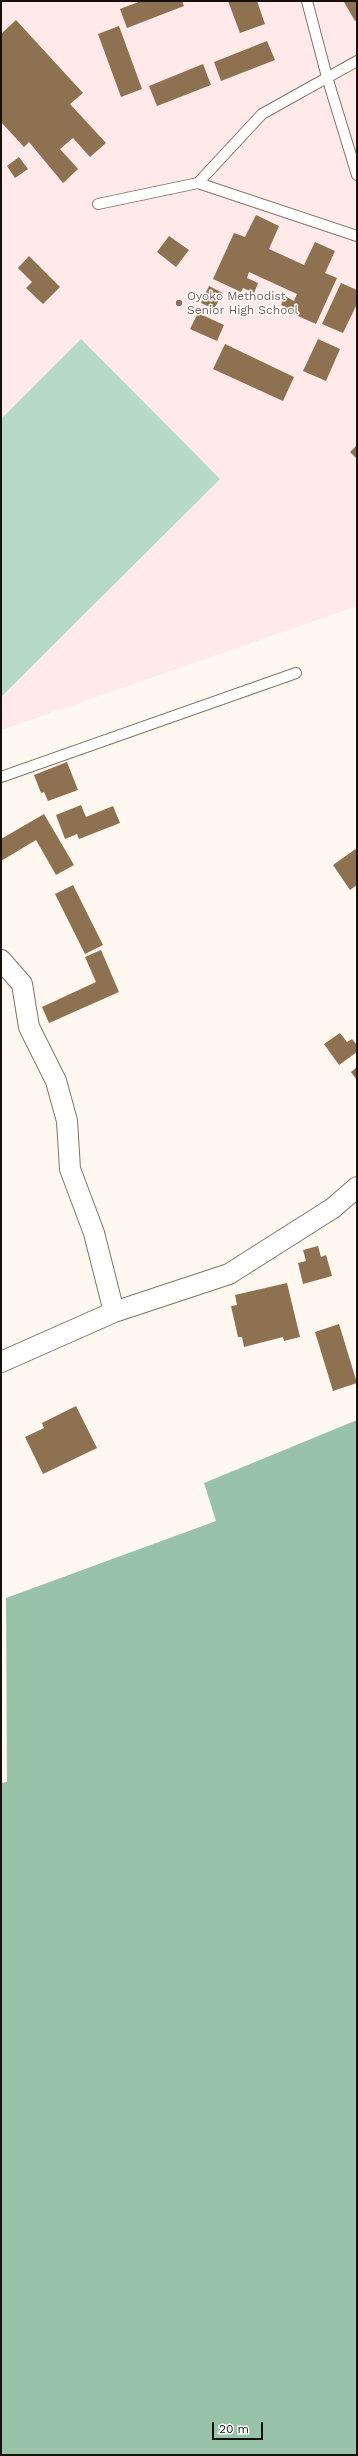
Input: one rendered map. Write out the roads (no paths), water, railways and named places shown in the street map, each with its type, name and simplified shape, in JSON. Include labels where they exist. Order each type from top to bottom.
[{"type":"street","points":[[1,960],[22,984],[29,1028],[56,1081],[67,1121],[70,1169],[94,1233],[114,1312]]},
{"type":"street","points":[[1,1362],[114,1312],[229,1274],[333,1208],[357,1187]]},
{"type":"lane","points":[[307,1],[327,77],[357,175]]},
{"type":"lane","points":[[198,183],[262,114],[327,77],[357,62]]},
{"type":"lane","points":[[98,204],[198,183],[357,236]]},
{"type":"lane","points":[[1,777],[296,673]]},
{"type":"place","name":"Oyoko Methodist Senior High School","points":[[179,303]]}]
